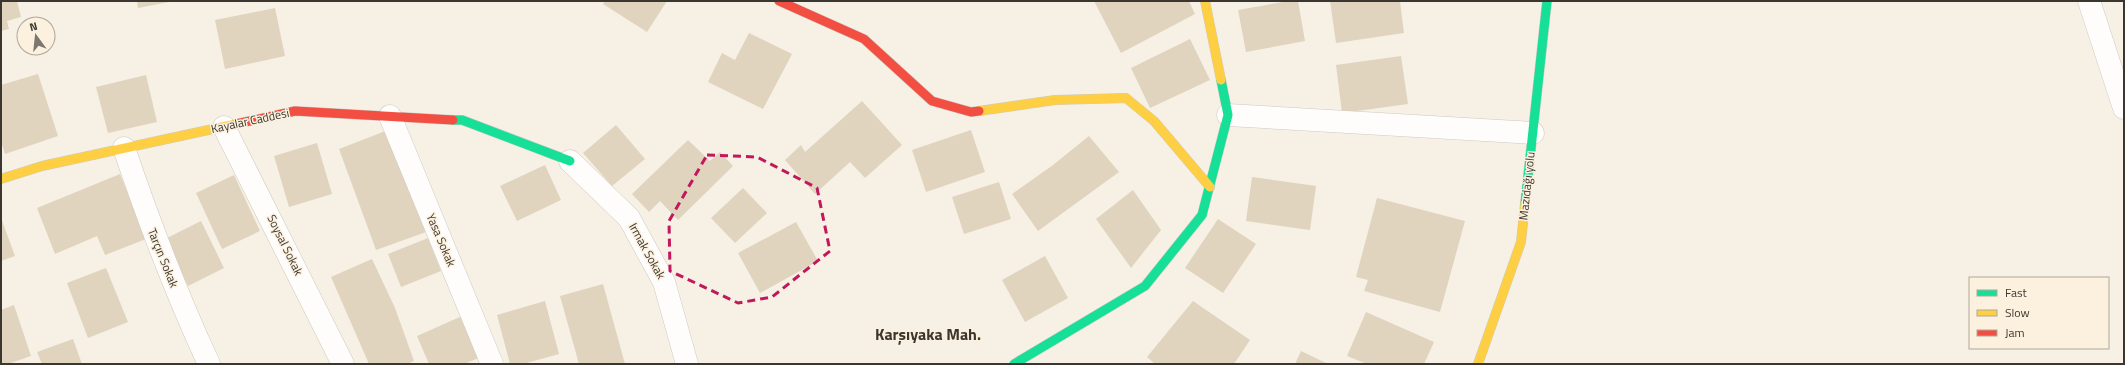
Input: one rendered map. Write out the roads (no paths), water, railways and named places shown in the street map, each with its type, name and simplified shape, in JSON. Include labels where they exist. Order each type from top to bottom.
[{"type":"street","points":[[779,1],[864,39],[932,101],[971,112],[1055,100],[1126,98],[1154,121],[1210,186]]},
{"type":"street","points":[[1014,364],[1145,286],[1202,215],[1228,115],[1205,1]]},
{"type":"street","name":"Mazıdağı yolu","points":[[1478,364],[1522,242],[1547,1]]},
{"type":"street","points":[[2089,1],[2124,108]]},
{"type":"street","name":"Kayalar Caddesi","points":[[1,179],[42,166],[295,111],[462,120],[570,160]]},
{"type":"street","points":[[1228,115],[1453,129],[1533,132]]},
{"type":"street","name":"Yasa Sokak","points":[[390,116],[492,364]]},
{"type":"street","name":"Soysal Sokak","points":[[224,127],[343,364]]},
{"type":"street","name":"Tarçın Sokak","points":[[124,148],[150,225],[180,301],[209,364]]},
{"type":"street","name":"Irmak Sokak","points":[[570,160],[629,218],[664,282],[687,364]]},
{"type":"district","name":"Karşıyaka Mah.","points":[[928,334]]}]
